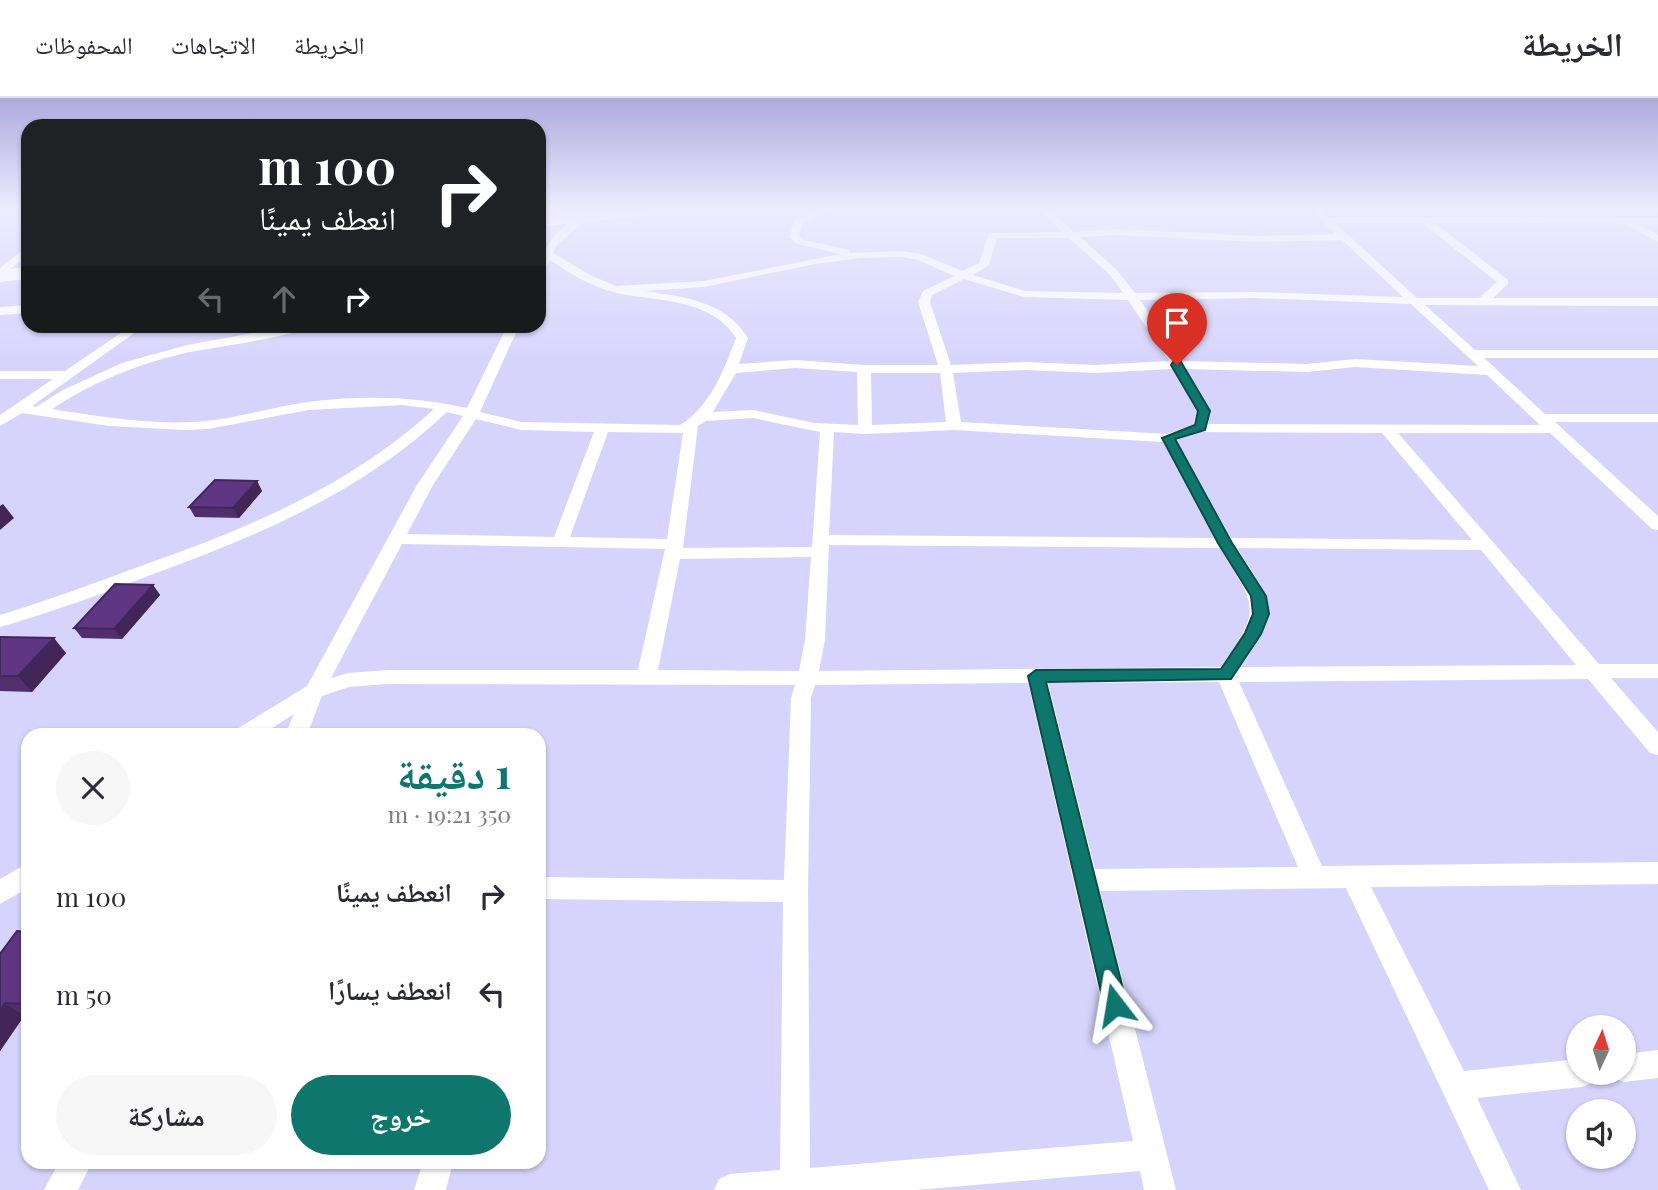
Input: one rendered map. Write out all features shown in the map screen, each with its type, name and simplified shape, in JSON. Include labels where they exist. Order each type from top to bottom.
[{"type":"highway","points":[[0,275],[21,274]]},
{"type":"street","points":[[0,275],[15,261]]},
{"type":"street","points":[[563,261],[582,277],[616,289],[701,306],[734,323],[742,338],[732,369],[697,421],[674,549],[646,678]]},
{"type":"street","points":[[616,289],[704,284],[818,261]]},
{"type":"street","points":[[928,261],[965,276],[1024,293],[1197,298],[1276,296],[1412,301],[1658,302]]},
{"type":"street","points":[[954,426],[946,369],[924,302],[927,293],[965,276],[984,265],[985,261]]},
{"type":"street","points":[[1100,261],[1113,272],[1160,335],[1204,411],[1200,428]]},
{"type":"street","points":[[1369,261],[1658,525]]},
{"type":"street","points":[[1477,261],[1504,282],[1482,301]]},
{"type":"street","points":[[0,312],[21,310]]},
{"type":"street","points":[[0,422],[128,333]]},
{"type":"street","points":[[38,412],[82,383],[137,361],[276,333]]},
{"type":"street","points":[[299,728],[314,691],[425,485],[471,415],[510,333]]},
{"type":"street","points":[[1469,354],[1658,354]]},
{"type":"street","points":[[732,369],[795,364],[864,369],[1037,366],[1095,369],[1177,365],[1307,368],[1355,363],[1487,371]]},
{"type":"street","points":[[864,369],[865,430]]},
{"type":"street","points":[[0,375],[65,375]]},
{"type":"street","points":[[17,408],[109,422],[186,426],[208,425],[309,406],[402,401],[444,407],[521,426],[670,430],[697,421],[767,415],[827,428],[865,430],[954,426],[1101,437],[1168,438],[1200,428],[1552,429]]},
{"type":"street","points":[[0,621],[143,572],[246,533],[309,505],[360,477],[398,449],[444,407]]},
{"type":"street","points":[[1539,418],[1658,418]]},
{"type":"street","points":[[560,542],[603,427]]},
{"type":"street","points":[[795,1185],[796,891],[801,698],[813,658],[827,428]]},
{"type":"street","points":[[1386,428],[1658,747]]},
{"type":"street","points":[[1168,438],[1225,543],[1250,579],[1258,596],[1261,614],[1253,634],[1226,675]]},
{"type":"street","points":[[396,539],[560,542],[674,549],[1225,543],[1485,545]]},
{"type":"street","points":[[256,728],[314,691],[348,680],[387,677],[807,678],[1658,671]]},
{"type":"street","points":[[1226,675],[1315,877]]},
{"type":"street","points":[[1036,676],[1160,1190]]},
{"type":"street","points":[[1085,880],[1658,873]]},
{"type":"street","points":[[1353,876],[1505,1190]]},
{"type":"street","points":[[0,893],[21,879]]},
{"type":"street","points":[[546,888],[796,891]]},
{"type":"street","points":[[1636,1067],[1658,1064]]},
{"type":"street","points":[[1456,1086],[1566,1075]]},
{"type":"street","points":[[730,1190],[1152,1155]]},
{"type":"street","points":[[60,1190],[73,1169]]},
{"type":"street","points":[[430,1190],[436,1169]]},
{"type":"building","points":[[215,480],[257,481],[233,508],[189,507]]},
{"type":"building","points":[[115,584],[153,585],[114,629],[74,628]]},
{"type":"building","points":[[0,637],[54,638],[18,676],[0,676]]},
{"type":"building","points":[[17,931],[21,931],[21,1004],[5,1003],[0,1011],[0,954]]},
{"type":"route","points":[[1115,1005],[1036,676],[1226,675],[1253,634],[1261,614],[1258,596],[1250,579],[1225,543],[1168,438],[1200,428],[1204,418],[1204,411],[1177,365]]}]
